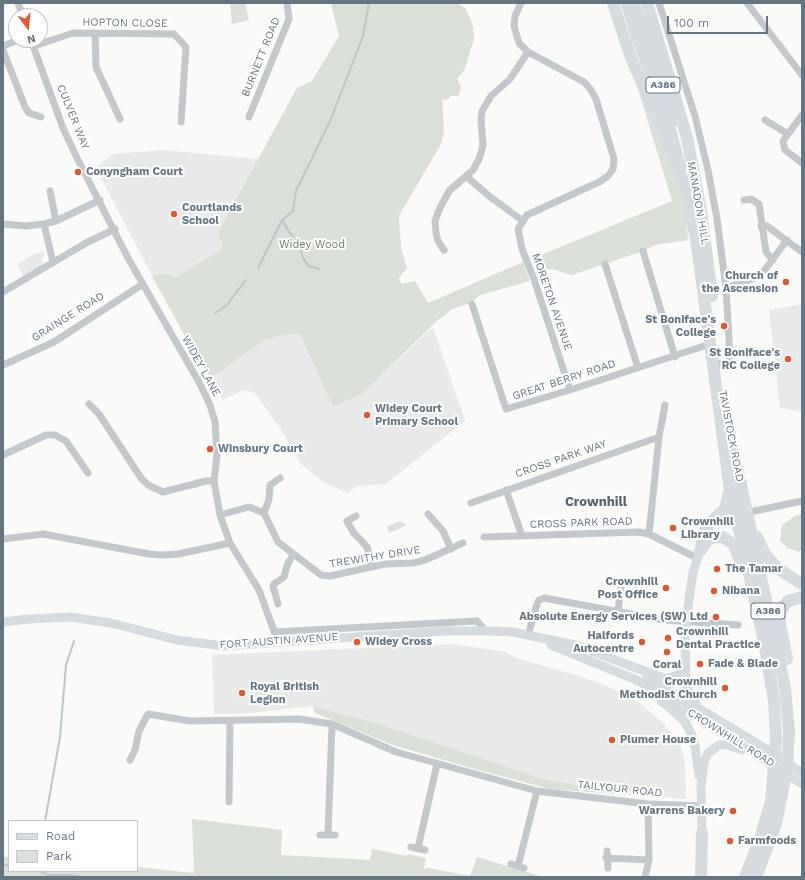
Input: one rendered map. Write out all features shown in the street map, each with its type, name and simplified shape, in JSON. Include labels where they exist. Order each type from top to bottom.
[{"type":"highway","points":[[613,3],[630,55],[685,185]]},
{"type":"highway","points":[[647,3],[672,83],[693,166]]},
{"type":"highway","name":"MANADON HILL","points":[[693,166],[705,239],[716,363]]},
{"type":"highway","name":"MANADON HILL","points":[[685,185],[696,239],[710,344],[716,363]]},
{"type":"highway","name":"TAVISTOCK ROAD","points":[[716,363],[730,490],[766,651],[774,702],[776,740],[771,822],[745,877]]},
{"type":"highway","name":"TAVISTOCK ROAD","points":[[716,363],[729,436],[748,514],[785,688],[787,705],[789,732],[787,768],[756,877]]},
{"type":"highway","points":[[699,554],[704,532],[710,523],[727,505],[730,490]]},
{"type":"highway","points":[[748,514],[754,524],[766,554],[778,568],[802,584]]},
{"type":"highway","points":[[699,554],[708,540],[716,536],[726,538],[734,545],[750,584]]},
{"type":"highway","points":[[787,705],[792,691],[792,685],[779,616],[784,605],[788,601],[802,597]]},
{"type":"highway","points":[[735,877],[771,822]]},
{"type":"highway","points":[[763,877],[771,857],[771,822]]},
{"type":"highway","points":[[701,877],[702,833]]},
{"type":"highway","points":[[702,860],[710,877]]},
{"type":"main road","name":"MANADON HILL","points":[[626,3],[637,39],[668,121],[685,185]]},
{"type":"main road","name":"MANADON HILL","points":[[634,3],[693,166]]},
{"type":"main road","points":[[698,707],[686,687],[685,622],[693,572],[699,554]]},
{"type":"main road","name":"FORT AUSTIN AVENUE","points":[[3,622],[71,617],[110,623],[196,644],[223,646],[445,631],[486,631],[528,635],[575,645],[622,664],[666,679],[678,675],[685,664]]},
{"type":"main road","name":"FORT AUSTIN AVENUE","points":[[528,635],[639,681]]},
{"type":"main road","name":"CROWNHILL ROAD","points":[[622,664],[698,707],[799,768]]},
{"type":"main road","points":[[639,681],[653,697],[668,706],[686,723],[694,740],[701,786],[702,833]]},
{"type":"main road","name":"CROWNHILL ROAD","points":[[639,681],[801,783]]},
{"type":"main road","points":[[701,786],[704,762],[708,753],[714,748],[728,745],[762,758]]},
{"type":"street","name":"BURNETT ROAD","points":[[252,114],[289,19],[287,3]]},
{"type":"street","points":[[467,177],[489,196],[523,221],[527,214],[600,182],[608,176],[613,169],[614,159],[596,99],[591,90],[584,82],[528,52],[519,43],[514,26],[515,16],[521,3]]},
{"type":"street","points":[[659,3],[695,116],[708,170],[726,288],[730,356],[728,362],[716,363]]},
{"type":"street","points":[[747,3],[802,75]]},
{"type":"street","name":"HOPTON CLOSE","points":[[48,39],[73,33],[174,34],[186,47],[181,122]]},
{"type":"street","points":[[95,34],[96,67],[118,116],[108,117]]},
{"type":"street","name":"CULVER WAY","points":[[35,48],[63,128],[100,200]]},
{"type":"street","points":[[3,50],[25,108],[29,113],[41,117]]},
{"type":"street","points":[[444,250],[438,241],[436,233],[436,221],[439,210],[449,191],[467,177],[473,170],[483,146],[482,111],[491,96],[510,79],[528,52]]},
{"type":"street","points":[[802,114],[783,141],[785,150],[802,163]]},
{"type":"street","points":[[766,120],[788,134]]},
{"type":"street","points":[[50,191],[56,220]]},
{"type":"street","points":[[744,200],[751,199],[759,204],[766,252],[773,260]]},
{"type":"street","points":[[3,224],[26,226],[44,224],[100,200]]},
{"type":"street","name":"WIDEY LANE","points":[[100,200],[143,284],[200,384],[210,405],[215,422],[217,455],[214,481],[220,515],[230,543],[259,590],[278,642]]},
{"type":"street","name":"MORETON AVENUE","points":[[523,221],[518,229],[521,244],[570,390]]},
{"type":"street","points":[[44,224],[54,262]]},
{"type":"street","points":[[761,226],[767,226],[802,252]]},
{"type":"street","points":[[3,292],[86,243],[115,229]]},
{"type":"street","points":[[726,288],[752,279],[764,271],[787,240]]},
{"type":"street","points":[[643,251],[675,357]]},
{"type":"street","points":[[605,264],[638,368]]},
{"type":"street","name":"GRAINGE ROAD","points":[[3,366],[54,342],[143,284]]},
{"type":"street","name":"GREAT BERRY ROAD","points":[[472,304],[506,409],[675,357],[710,344]]},
{"type":"street","points":[[89,404],[99,414],[141,478],[148,485],[163,492],[206,481],[214,481]]},
{"type":"street","points":[[649,534],[659,436],[665,405]]},
{"type":"street","points":[[3,455],[46,435],[55,435],[66,441],[88,472]]},
{"type":"street","name":"CROSS PARK WAY","points":[[471,503],[659,436]]},
{"type":"street","points":[[220,515],[249,507],[264,513],[269,499],[267,482],[280,478]]},
{"type":"street","points":[[506,490],[522,536]]},
{"type":"street","points":[[735,515],[748,514],[802,501]]},
{"type":"street","name":"TREWITHY DRIVE","points":[[264,513],[273,536],[278,542],[320,575],[330,576],[372,566],[419,561],[463,543]]},
{"type":"street","points":[[428,514],[443,531],[451,549]]},
{"type":"street","points":[[356,516],[347,521],[353,532],[367,547],[372,566]]},
{"type":"street","name":"CROSS PARK ROAD","points":[[484,537],[639,532],[649,534],[699,554]]},
{"type":"street","points":[[3,539],[43,534],[149,554],[162,555],[178,554],[230,543]]},
{"type":"street","points":[[278,604],[273,586],[284,577],[288,563],[293,555]]},
{"type":"street","points":[[618,612],[621,588]]},
{"type":"street","points":[[528,635],[537,604],[539,600],[544,598],[664,620],[738,625]]},
{"type":"street","name":"FORT AUSTIN AVENUE","points":[[274,632],[477,621],[486,631]]},
{"type":"street","name":"TAILYOUR ROAD","points":[[130,760],[135,750],[139,731],[148,714],[190,721],[230,722],[299,719],[332,724],[396,752],[537,791],[648,804],[702,806]]},
{"type":"street","points":[[229,802],[230,722]]},
{"type":"street","points":[[320,835],[331,835],[332,724]]},
{"type":"street","points":[[418,848],[437,764]]},
{"type":"street","points":[[518,866],[537,791]]},
{"type":"street","points":[[645,877],[649,860],[648,804]]},
{"type":"street","points":[[607,851],[606,858],[608,868]]},
{"type":"street","points":[[606,858],[649,860]]},
{"type":"shaded area","name":"Courtlands School","points":[[164,150],[258,159],[218,232],[223,248],[174,279],[164,273],[152,276],[96,168],[112,154]]},
{"type":"shaded area","points":[[43,252],[45,255],[42,257],[44,265],[24,277],[17,265],[36,253]]},
{"type":"shaded area","name":"St Boniface's RC College","points":[[802,304],[802,412],[780,408],[769,310]]},
{"type":"shaded area","name":"Widey Court Primary School","points":[[433,327],[465,421],[386,484],[356,486],[348,493],[323,482],[301,464],[280,428],[255,393],[243,390],[223,400],[211,378],[263,341],[278,336],[300,334],[333,407],[362,394]]},
{"type":"shaded area","points":[[454,644],[505,652],[516,658],[579,676],[607,686],[641,704],[663,723],[680,744],[685,763],[686,799],[643,796],[543,779],[379,724],[313,706],[240,714],[214,714],[212,655]]},
{"type":"green space","points":[[230,3],[245,3],[249,20],[232,24]]},
{"type":"green space","name":"Widey Wood","points":[[331,3],[457,3],[466,9],[473,26],[474,39],[464,71],[457,78],[461,88],[458,96],[451,96],[446,100],[442,99],[444,132],[441,144],[399,216],[401,248],[407,268],[399,278],[401,284],[415,281],[428,303],[523,262],[530,281],[480,295],[471,303],[452,309],[437,321],[362,394],[333,407],[300,334],[278,336],[263,341],[211,378],[193,351],[152,276],[164,273],[175,278],[223,248],[218,232],[297,88],[312,81],[339,36]]},
{"type":"green space","points":[[638,89],[685,199],[688,240],[655,245],[643,251],[572,275],[552,269],[540,270],[536,257],[672,201]]},
{"type":"green space","points":[[802,514],[802,549],[799,552],[788,548],[780,541],[782,525],[795,516]]},
{"type":"green space","points":[[400,521],[407,525],[389,533],[387,527]]},
{"type":"green space","points":[[313,706],[379,724],[543,779],[643,796],[550,789],[464,766],[393,745],[315,713]]},
{"type":"green space","points":[[192,819],[282,830],[281,855],[370,860],[372,849],[426,858],[424,869],[429,868],[470,876],[477,857],[543,877],[3,877],[3,857],[8,857],[8,872],[138,872],[138,867],[194,873]]},
{"type":"waterway","points":[[258,268],[282,220],[293,211],[296,191],[331,119],[363,36],[369,3]]},
{"type":"waterway","points":[[282,220],[300,249],[304,260],[309,266],[319,269]]},
{"type":"waterway","points":[[215,313],[226,306],[246,280]]},
{"type":"waterway","points":[[45,820],[60,737],[66,665],[74,641]]},
{"type":"waterway","points":[[3,865],[8,865]]},
{"type":"waterway","points":[[42,872],[48,875],[71,875],[81,877]]},
{"type":"place","name":"Conyngham Court","points":[[78,172]]},
{"type":"place","name":"Courtlands School","points":[[174,214]]},
{"type":"place","name":"Church of the Ascension","points":[[786,282]]},
{"type":"place","name":"St Boniface's College","points":[[724,326]]},
{"type":"place","name":"St Boniface's RC College","points":[[788,359]]},
{"type":"place","name":"Widey Court Primary School","points":[[367,415]]},
{"type":"place","name":"Winsbury Court","points":[[210,449]]},
{"type":"place","name":"Crownhill Library","points":[[673,528]]},
{"type":"place","name":"The Tamar","points":[[717,569]]},
{"type":"place","name":"Crownhill Post Office","points":[[666,588]]},
{"type":"place","name":"Nibana","points":[[714,591]]},
{"type":"place","name":"Absolute Energy Services (SW) Ltd","points":[[716,617]]},
{"type":"place","name":"Crownhill Dental Practice","points":[[668,638]]},
{"type":"place","name":"Widey Cross","points":[[357,642]]},
{"type":"place","name":"Halfords Autocentre","points":[[642,642]]},
{"type":"place","name":"Coral","points":[[667,652]]},
{"type":"place","name":"Fade & Blade","points":[[700,664]]},
{"type":"place","name":"Crownhill Methodist Church","points":[[725,688]]},
{"type":"place","name":"Royal British Legion","points":[[242,693]]},
{"type":"place","name":"Plumer House","points":[[612,740]]},
{"type":"place","name":"Warrens Bakery","points":[[733,811]]},
{"type":"place","name":"Farmfoods","points":[[730,841]]},
{"type":"district","name":"Crownhill","points":[[596,502]]}]
